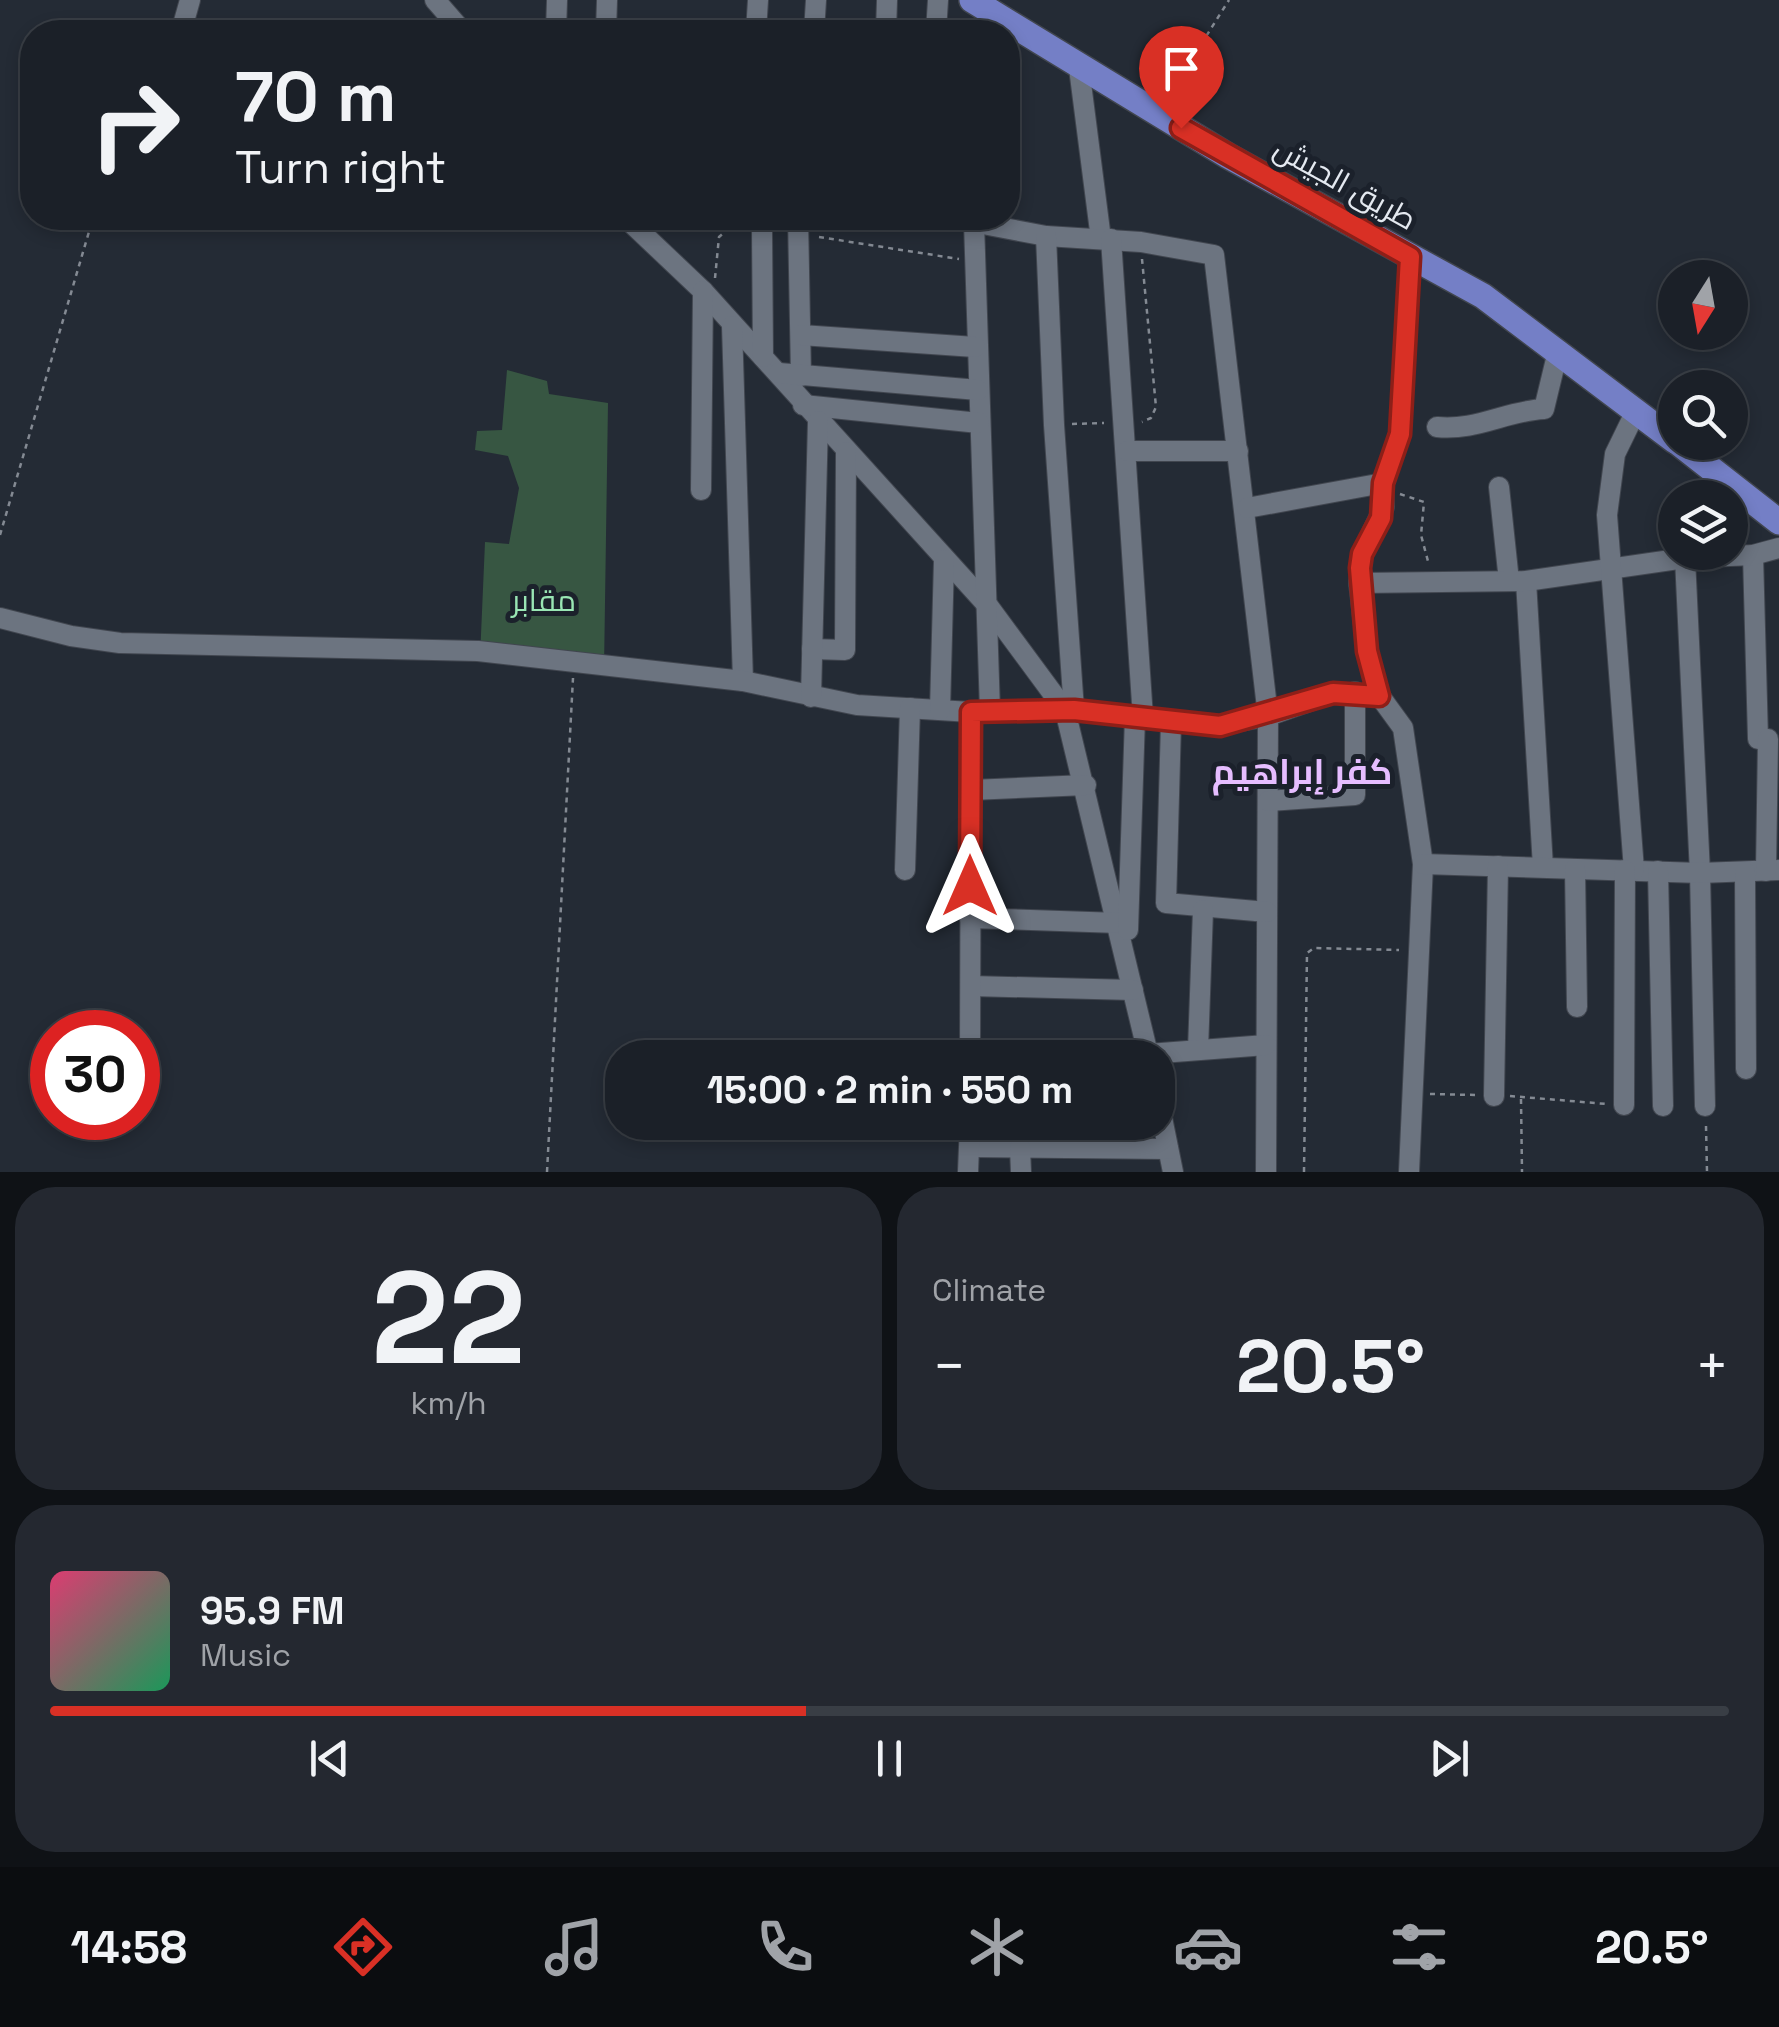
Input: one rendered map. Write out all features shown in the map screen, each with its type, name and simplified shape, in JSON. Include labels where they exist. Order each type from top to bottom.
[{"type":"main road","name":"طريق الجيش","points":[[1020,35],[1482,296],[1658,428]]},
{"type":"main road","name":"طريق الجيش","points":[[1699,460],[1779,522]]},
{"type":"street","points":[[435,0],[452,20]]},
{"type":"street","points":[[1079,68],[1106,239],[1126,451],[1139,718],[1126,954]]},
{"type":"street","points":[[638,230],[779,373],[810,413],[989,607],[1070,710]]},
{"type":"street","points":[[762,230],[763,357]]},
{"type":"street","points":[[798,230],[801,376]]},
{"type":"street","points":[[970,1040],[971,790],[989,607],[976,347],[975,262],[981,230]]},
{"type":"street","points":[[1019,230],[1213,253],[1247,508],[1268,716],[1266,1172]]},
{"type":"street","points":[[1046,236],[1070,710],[1144,1040]]},
{"type":"street","points":[[1409,1172],[1423,864],[1403,728],[1379,696],[1367,651],[1359,584],[1362,554],[1381,518],[1383,488],[1400,434],[1410,257]]},
{"type":"street","points":[[701,490],[709,298]]},
{"type":"street","points":[[732,326],[743,681]]},
{"type":"street","points":[[802,335],[976,347]]},
{"type":"street","points":[[1437,427],[1474,427],[1520,410],[1546,408],[1558,351]]},
{"type":"street","points":[[779,373],[978,390]]},
{"type":"street","points":[[1624,1105],[1629,870],[1609,476],[1636,410]]},
{"type":"street","points":[[810,413],[811,697]]},
{"type":"street","points":[[810,413],[980,423]]},
{"type":"street","points":[[1126,451],[1238,451]]},
{"type":"street","points":[[812,649],[844,650],[846,452]]},
{"type":"street","points":[[1500,487],[1518,581],[1542,867]]},
{"type":"street","points":[[1247,508],[1383,488]]},
{"type":"street","points":[[1748,555],[1778,550]]},
{"type":"street","points":[[1746,1069],[1764,871],[1763,739],[1753,555]]},
{"type":"street","points":[[940,710],[944,560]]},
{"type":"street","points":[[1359,584],[1518,581],[1658,562]]},
{"type":"street","points":[[1686,570],[1700,873],[1705,1106]]},
{"type":"street","points":[[0,618],[72,636],[120,642],[478,651],[743,681],[811,697],[910,708],[980,712],[1070,710],[1220,726],[1268,716],[1312,699],[1354,692],[1379,696]]},
{"type":"street","points":[[1268,801],[1356,796],[1354,692]]},
{"type":"street","points":[[905,870],[910,708]]},
{"type":"street","points":[[1171,722],[1166,904],[1203,910],[1267,912]]},
{"type":"street","points":[[971,790],[1086,785]]},
{"type":"street","points":[[1423,864],[1700,873],[1764,871]]},
{"type":"street","points":[[1494,1096],[1498,866]]},
{"type":"street","points":[[1574,869],[1577,1007]]},
{"type":"street","points":[[1658,871],[1664,1106]]},
{"type":"street","points":[[1198,1050],[1203,910]]},
{"type":"street","points":[[970,918],[1119,923]]},
{"type":"street","points":[[971,986],[1133,990]]},
{"type":"street","points":[[1175,1053],[1266,1045]]},
{"type":"street","points":[[968,1172],[970,1140]]},
{"type":"street","points":[[1166,1140],[1173,1172]]},
{"type":"street","points":[[970,1148],[1168,1149]]},
{"type":"street","points":[[1020,1148],[1020,1172]]},
{"type":"path","points":[[1158,114],[1228,0]]},
{"type":"path","points":[[0,535],[89,230]]},
{"type":"path","points":[[709,298],[719,237],[732,230]]},
{"type":"path","points":[[822,230],[975,262]]},
{"type":"path","points":[[1383,488],[1424,502],[1421,535],[1429,550],[1430,581]]},
{"type":"path","points":[[547,1172],[574,662]]},
{"type":"path","points":[[1304,1172],[1307,953],[1314,948],[1421,950]]},
{"type":"path","points":[[1414,1094],[1521,1096],[1624,1105]]},
{"type":"path","points":[[1521,1096],[1522,1172]]},
{"type":"path","points":[[1705,1106],[1707,1172]]},
{"type":"green space","name":"مقابر","points":[[507,370],[547,381],[549,394],[608,403],[604,669],[480,658],[485,542],[509,544],[519,488],[508,456],[475,450],[477,431],[502,430]]},
{"type":"district","name":"كفر إبراهيم","points":[[1302,772]]},
{"type":"route","points":[[970,886],[971,712],[1074,710],[1220,726],[1268,716],[1286,706],[1333,693],[1367,692],[1379,696],[1367,651],[1360,568],[1362,554],[1381,518],[1383,483],[1396,457],[1400,434],[1410,257],[1181,128]]}]
